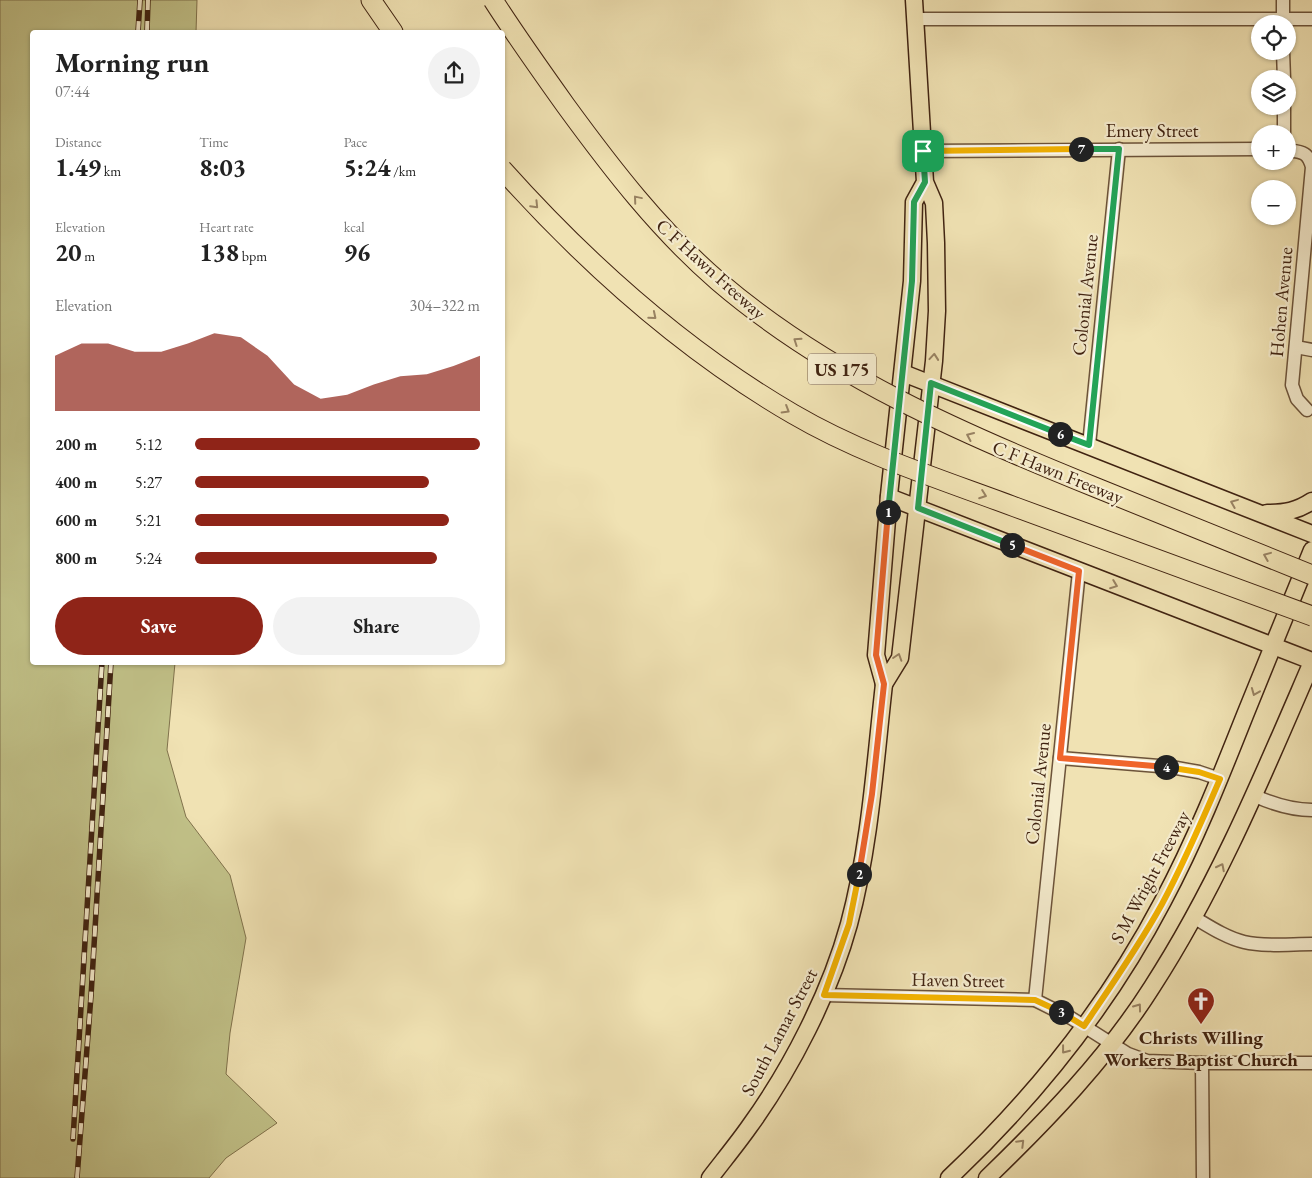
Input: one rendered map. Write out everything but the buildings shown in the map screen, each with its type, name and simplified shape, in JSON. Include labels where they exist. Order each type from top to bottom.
[{"type":"highway","points":[[371,0],[393,30]]},
{"type":"highway","name":"C F Hawn Freeway","points":[[493,0],[516,36],[597,148],[650,214],[680,246],[716,279],[746,305],[777,327],[854,377],[1008,453],[1312,574]]},
{"type":"highway","points":[[505,172],[554,225],[633,300],[715,364],[794,415],[875,456],[1312,616]]},
{"type":"main road","name":"South Lamar Street","points":[[884,684],[900,658],[918,508],[937,311],[934,203],[925,182],[914,0]]},
{"type":"main road","name":"South Lamar Street","points":[[710,1178],[750,1126],[782,1078],[824,995],[849,924],[862,862],[872,794],[884,684],[876,655],[889,497],[912,281],[914,202],[925,182]]},
{"type":"main road","name":"C F Hawn Freeway","points":[[903,373],[1312,534]]},
{"type":"main road","points":[[889,497],[1312,662],[1255,796],[1224,862],[1195,918],[1152,988],[1082,1079],[993,1176]]},
{"type":"main road","points":[[1260,513],[1286,513],[1300,509],[1312,501]]},
{"type":"main road","name":"S M Wright Freeway","points":[[949,1178],[1021,1104],[1084,1026],[1131,956],[1162,903],[1193,842],[1220,779],[1312,550]]},
{"type":"street","points":[[1283,0],[1283,15]]},
{"type":"street","points":[[915,19],[1251,21]]},
{"type":"street","points":[[1296,20],[1312,19]]},
{"type":"street","name":"Colonial Avenue","points":[[1089,445],[1119,149]]},
{"type":"street","name":"Emery Street","points":[[923,151],[1251,149]]},
{"type":"street","name":"Hohen Avenue","points":[[1296,151],[1302,152],[1309,157],[1312,167],[1292,385],[1297,399],[1307,410]]},
{"type":"street","points":[[1296,347],[1312,350]]},
{"type":"street","name":"Colonial Avenue","points":[[1035,1000],[1079,571]]},
{"type":"street","points":[[1060,758],[1171,767],[1199,772],[1220,779]]},
{"type":"street","points":[[1255,796],[1291,808],[1312,810]]},
{"type":"street","points":[[1195,918],[1226,935],[1244,942],[1312,944]]},
{"type":"street","name":"Haven Street","points":[[824,995],[1035,1000],[1064,1014],[1128,1054],[1147,1061],[1312,1063]]},
{"type":"street","points":[[1202,1063],[1203,1178]]},
{"type":"green space","points":[[0,0],[197,0],[196,30],[30,30],[30,665],[175,665],[167,750],[186,817],[230,875],[246,938],[230,1033],[226,1074],[277,1123],[226,1158],[209,1178],[0,1178]]},
{"type":"railway","points":[[138,30],[140,0]]},
{"type":"railway","points":[[147,30],[148,0]]},
{"type":"railway","points":[[73,1139],[102,665]]},
{"type":"railway","points":[[77,1178],[91,996],[111,665]]},
{"type":"place","name":"Christs Willing Workers Baptist Church","points":[[1201,1025]]},
{"type":"route","points":[[1119,149],[1089,445],[931,383],[918,508],[1079,571],[1060,758],[1171,767],[1208,774],[1220,779],[1178,874],[1131,956],[1084,1026],[1035,1000],[824,995],[849,924],[872,794],[884,684],[876,655],[889,495],[914,261],[914,202],[925,182],[923,151],[1119,149]]}]
